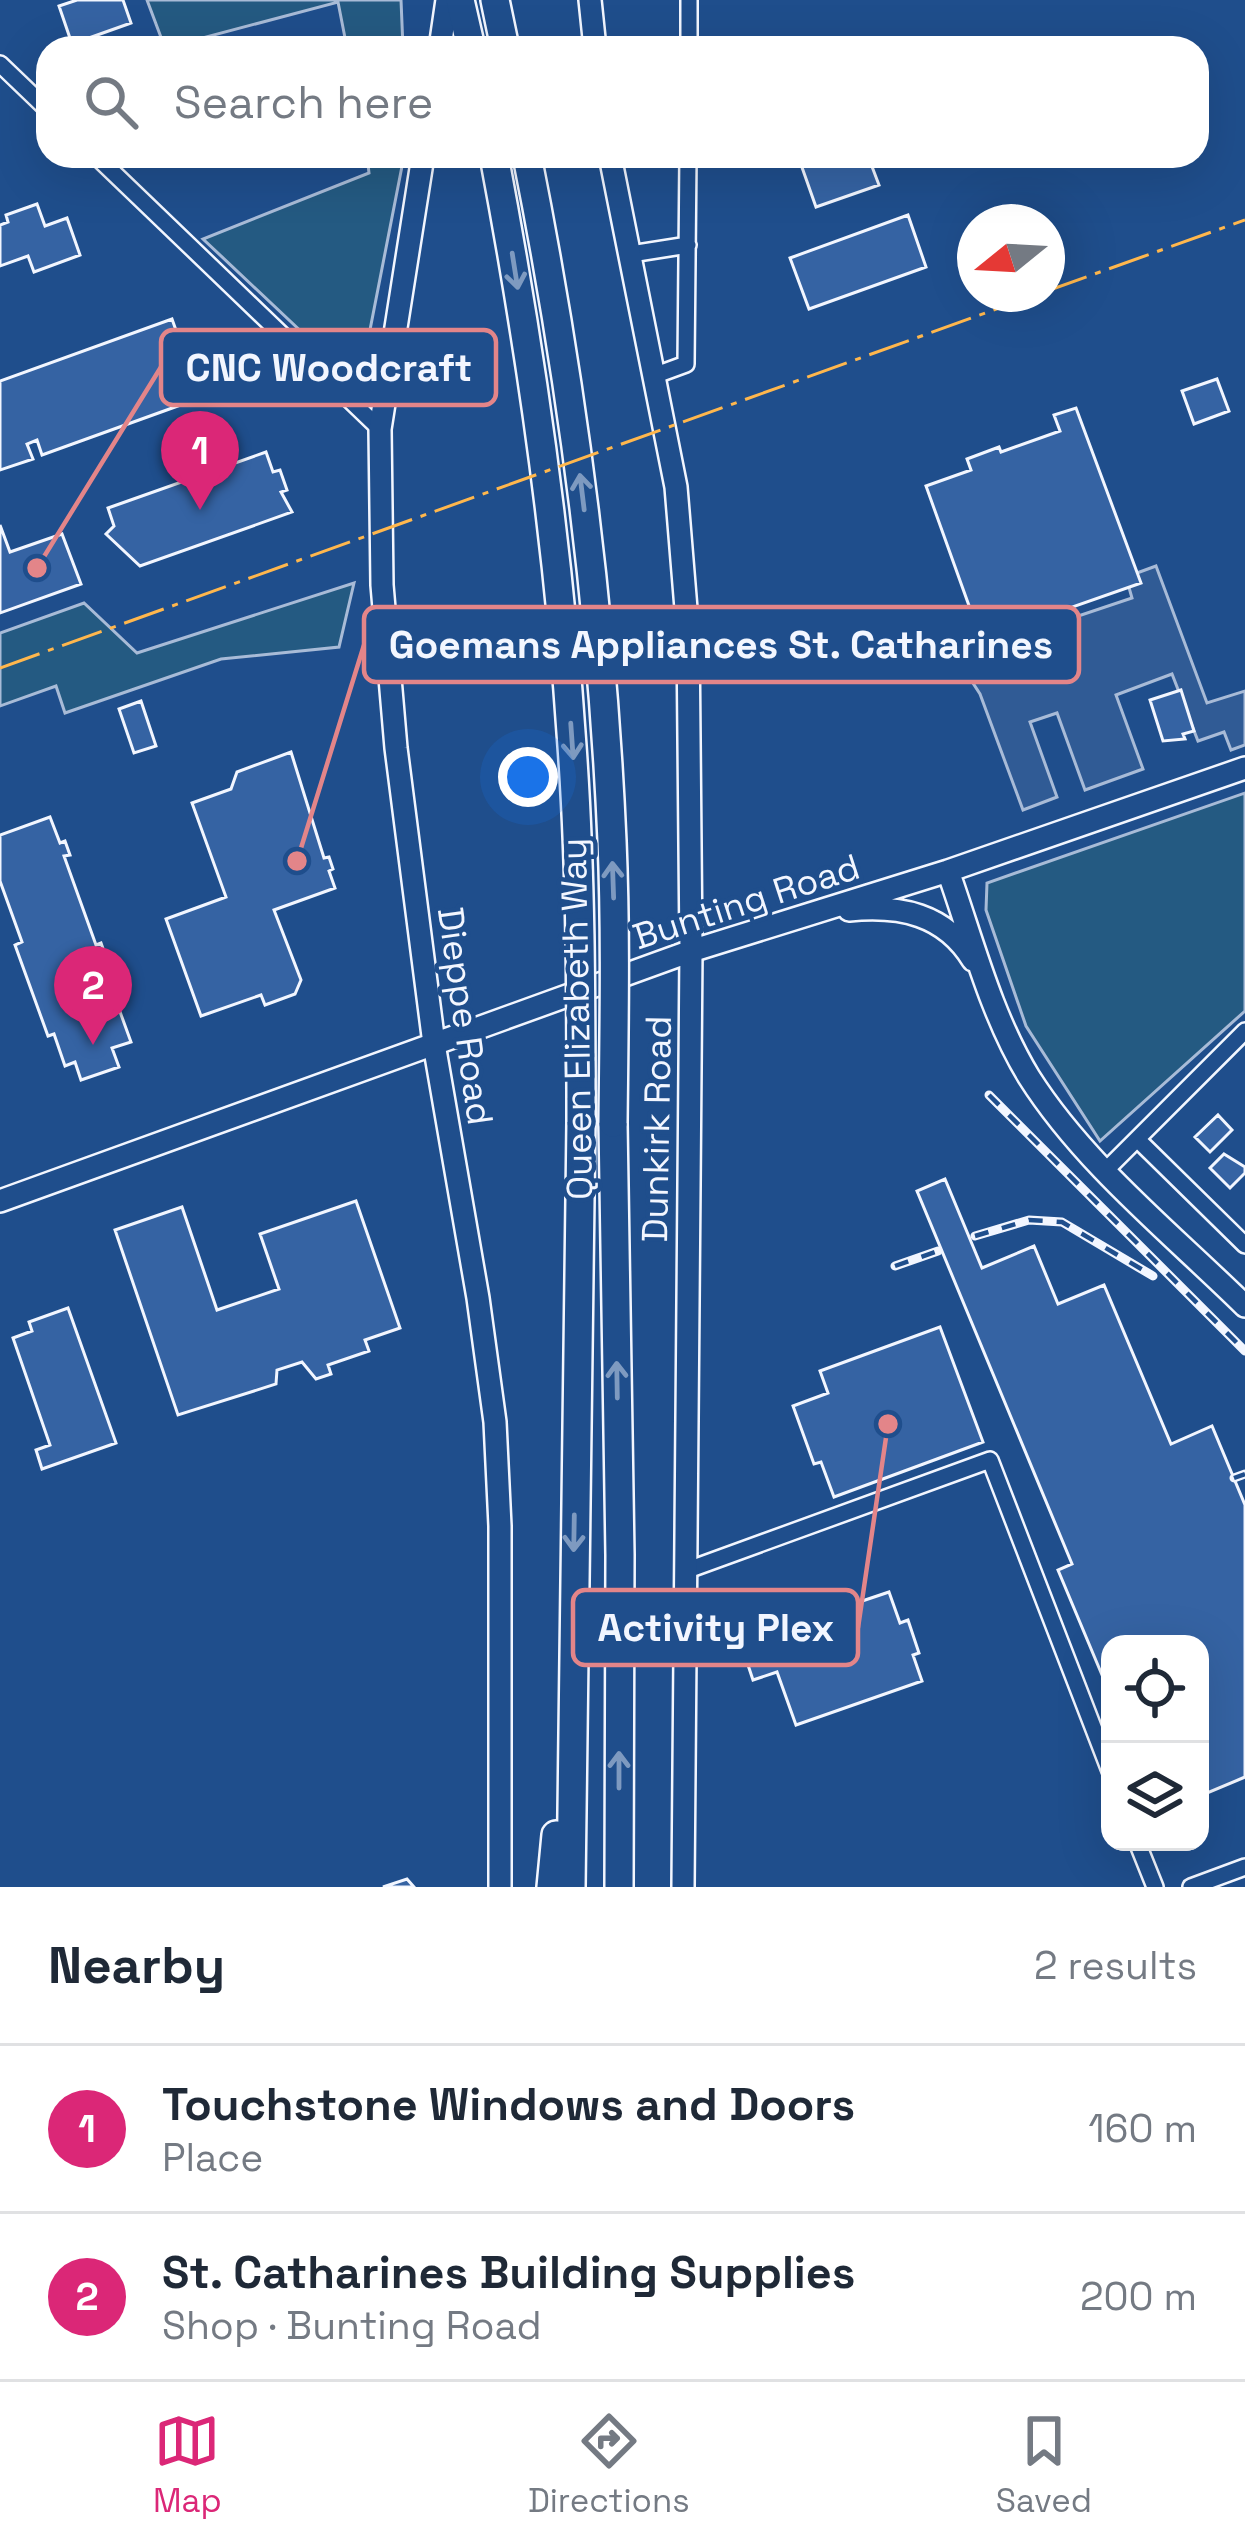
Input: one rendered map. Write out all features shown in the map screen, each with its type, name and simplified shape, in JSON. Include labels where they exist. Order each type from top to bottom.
[{"type":"highway","points":[[460,0],[468,36]]},
{"type":"highway","points":[[495,0],[502,36]]},
{"type":"highway","name":"Queen Elizabeth Way","points":[[496,168],[543,454],[566,662],[581,942],[571,1887]]},
{"type":"highway","name":"Queen Elizabeth Way","points":[[529,168],[575,430],[598,636],[614,898],[619,1887]]},
{"type":"highway","points":[[551,1887],[572,1694]]},
{"type":"street","points":[[442,36],[447,0]]},
{"type":"street","points":[[590,0],[594,36]]},
{"type":"street","points":[[689,0],[689,36]]},
{"type":"street","points":[[0,64],[36,98]]},
{"type":"street","points":[[108,168],[380,429]]},
{"type":"street","name":"Dieppe Road","points":[[421,168],[380,429],[385,646],[434,1045],[486,1349],[496,1442],[500,1887]]},
{"type":"street","name":"Dunkirk Road","points":[[613,168],[676,488],[688,633],[691,951],[683,1887]]},
{"type":"street","points":[[656,375],[686,364],[688,168]]},
{"type":"street","points":[[631,254],[688,245]]},
{"type":"street","name":"Bunting Road","points":[[0,1201],[691,951],[948,871],[1245,768]]},
{"type":"street","points":[[948,871],[1003,1027],[1029,1076],[1058,1118],[1106,1170],[1245,1306]]},
{"type":"street","points":[[807,914],[890,908],[925,915],[966,949],[984,975]]},
{"type":"street","points":[[1106,1170],[1245,1031]]},
{"type":"street","points":[[1137,1139],[1245,1246]]},
{"type":"street","points":[[685,1570],[990,1460],[1101,1748]]},
{"type":"street","points":[[1141,1851],[1155,1887]]},
{"type":"street","points":[[1191,1887],[1245,1868]]},
{"type":"shaded area","points":[[147,0],[401,0],[402,36],[345,36],[338,2],[210,36],[160,36]]},
{"type":"shaded area","points":[[368,168],[402,168],[359,386],[203,239],[369,173]]},
{"type":"shaded area","points":[[1156,566],[1207,703],[1245,691],[1245,745],[1231,750],[1224,732],[1198,741],[1172,674],[1116,695],[1143,769],[1085,790],[1057,713],[1030,722],[1057,797],[1023,810],[980,694],[956,657],[1132,598],[1126,577]]},
{"type":"shaded area","points":[[354,583],[339,647],[221,659],[65,713],[56,686],[0,706],[0,633],[84,603],[137,653]]},
{"type":"shaded area","points":[[1245,793],[1245,1011],[1100,1141],[1026,1026],[986,910],[987,883]]},
{"type":"building","points":[[77,0],[123,0],[131,23],[94,36],[69,36],[59,6]]},
{"type":"building","points":[[802,168],[873,168],[879,185],[816,207]]},
{"type":"building","points":[[37,204],[45,226],[67,218],[80,255],[34,272],[28,256],[0,266],[0,225],[8,222],[6,215]]},
{"type":"building","points":[[908,215],[926,267],[809,309],[790,258]]},
{"type":"building","points":[[172,319],[200,398],[42,455],[37,440],[27,444],[33,459],[0,470],[0,381]]},
{"type":"building","points":[[1217,379],[1229,411],[1194,424],[1182,391]]},
{"type":"building","points":[[1076,408],[1141,583],[981,639],[926,486],[971,470],[967,459],[1060,431],[1054,415]]},
{"type":"building","points":[[266,452],[273,472],[280,470],[287,490],[281,492],[292,512],[140,566],[106,534],[114,526],[108,508]]},
{"type":"building","points":[[0,525],[10,552],[62,534],[81,584],[0,613]]},
{"type":"building","points":[[1181,690],[1194,731],[1183,734],[1185,739],[1163,741],[1150,700]]},
{"type":"building","points":[[141,701],[156,746],[134,753],[119,709]]},
{"type":"building","points":[[291,752],[324,858],[329,857],[333,869],[329,871],[335,888],[274,910],[301,980],[295,994],[265,1005],[261,995],[201,1016],[166,919],[226,897],[192,803],[231,789],[237,772]]},
{"type":"building","points":[[50,817],[60,843],[65,841],[70,855],[64,856],[96,945],[101,943],[131,1042],[112,1048],[119,1067],[81,1080],[75,1062],[65,1066],[54,1034],[48,1036],[15,945],[22,942],[0,881],[0,835]]},
{"type":"building","points":[[1218,1115],[1232,1130],[1210,1152],[1195,1137]]},
{"type":"building","points":[[1224,1154],[1245,1167],[1230,1188],[1210,1168]]},
{"type":"building","points":[[945,1179],[982,1268],[1034,1246],[1058,1304],[1104,1285],[1171,1444],[1212,1426],[1245,1505],[1245,1777],[1209,1792],[1209,1635],[1101,1635],[1101,1673],[1058,1570],[1072,1564],[917,1191]]},
{"type":"building","points":[[356,1201],[400,1328],[365,1340],[369,1351],[328,1365],[331,1374],[316,1379],[302,1362],[277,1370],[276,1384],[178,1415],[115,1230],[182,1207],[217,1310],[279,1289],[260,1234]]},
{"type":"building","points":[[68,1308],[116,1443],[42,1469],[36,1450],[50,1445],[13,1338],[32,1331],[29,1322]]},
{"type":"building","points":[[940,1327],[983,1442],[834,1497],[821,1462],[814,1464],[793,1406],[828,1393],[820,1371]]},
{"type":"building","points":[[889,1592],[900,1623],[908,1620],[922,1681],[796,1725],[777,1672],[753,1680],[744,1653],[738,1655],[735,1644],[766,1639],[764,1634]]},
{"type":"building","points":[[407,1879],[414,1887],[383,1887]]},
{"type":"railway","points":[[989,1095],[1245,1351]]},
{"type":"railway","points":[[975,1236],[1029,1220],[1062,1222],[1153,1276]]},
{"type":"railway","points":[[895,1266],[938,1251]]},
{"type":"railway","points":[[1234,1478],[1245,1474]]},
{"type":"power","points":[[1065,285],[1245,220]]},
{"type":"power","points":[[0,668],[988,312]]},
{"type":"place","name":"Touchstone Windows and Doors","points":[[200,510]]},
{"type":"place","name":"CNC Woodcraft","points":[[37,568]]},
{"type":"place","name":"Goemans Appliances St. Catharines","points":[[297,861]]},
{"type":"place","name":"St. Catharines Building Supplies","points":[[93,1045]]},
{"type":"place","name":"Activity Plex","points":[[888,1424]]}]
